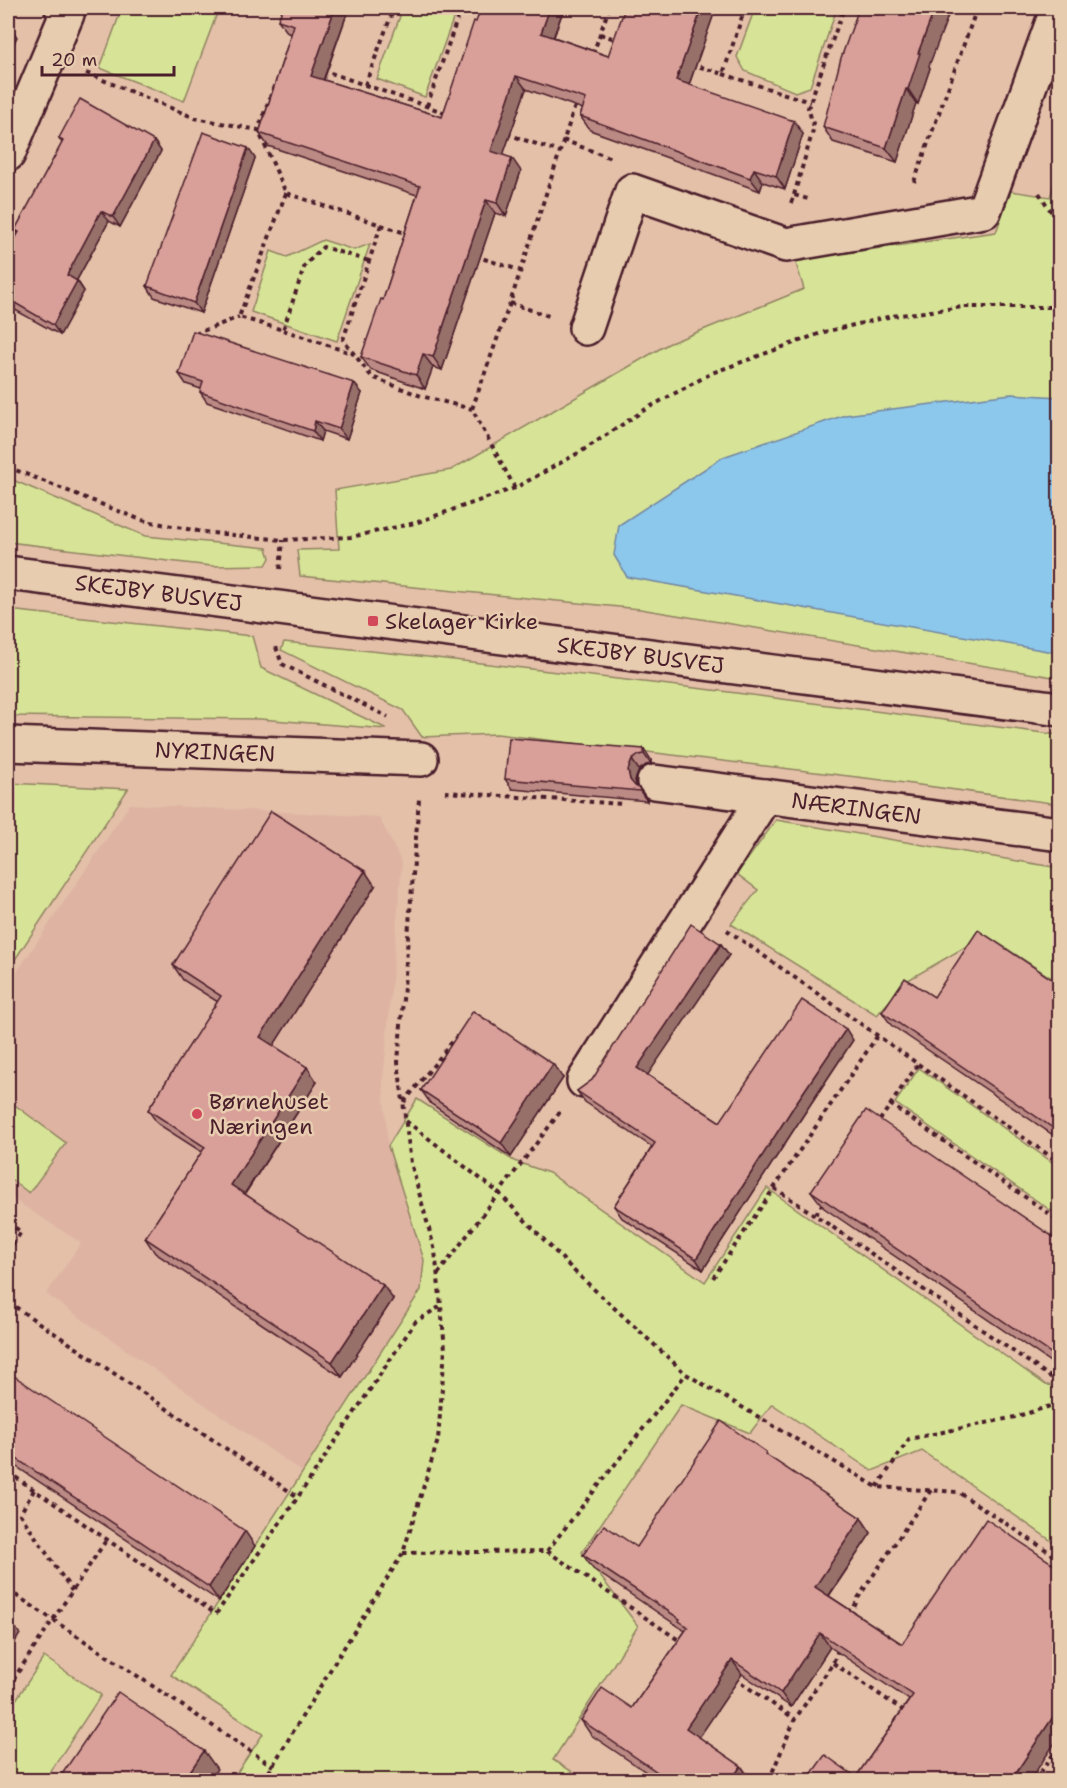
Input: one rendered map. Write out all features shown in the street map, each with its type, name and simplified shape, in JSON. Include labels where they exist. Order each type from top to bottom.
[{"type":"street","points":[[8,154],[67,14],[62,8]]},
{"type":"street","points":[[586,327],[632,191],[786,245],[984,211],[1058,8]]},
{"type":"street","name":"SKEJBY BUSVEJ","points":[[8,573],[1059,709]]},
{"type":"street","name":"NYRINGEN","points":[[8,744],[420,775]]},
{"type":"street","name":"NÆRINGEN","points":[[654,782],[1059,834]]},
{"type":"street","points":[[584,1081],[765,796]]},
{"type":"path","points":[[365,85],[394,8]]},
{"type":"path","points":[[427,106],[461,8]]},
{"type":"path","points":[[592,55],[609,8]]},
{"type":"path","points":[[723,74],[746,8]]},
{"type":"path","points":[[787,212],[814,127],[808,108],[844,8]]},
{"type":"path","points":[[913,185],[977,8]]},
{"type":"path","points":[[600,34],[622,41]]},
{"type":"path","points":[[49,58],[195,118],[258,130]]},
{"type":"path","points":[[689,63],[810,102]]},
{"type":"path","points":[[315,68],[449,114]]},
{"type":"path","points":[[239,317],[286,193],[258,130],[277,78]]},
{"type":"path","points":[[472,409],[578,98]]},
{"type":"path","points":[[504,133],[560,152]]},
{"type":"path","points":[[563,140],[618,160]]},
{"type":"path","points":[[286,193],[413,235]]},
{"type":"path","points":[[1039,193],[1059,225]]},
{"type":"path","points":[[794,195],[810,200]]},
{"type":"path","points":[[381,225],[343,340],[372,377],[421,396],[472,409],[514,488]]},
{"type":"path","points":[[283,330],[305,265],[323,248],[369,261]]},
{"type":"path","points":[[466,253],[519,270]]},
{"type":"path","points":[[8,467],[141,520],[203,532],[283,540],[351,537],[415,523],[514,488],[582,450],[646,409],[712,373],[824,332],[892,316],[963,307],[1059,307]]},
{"type":"path","points":[[195,334],[239,317],[354,354]]},
{"type":"path","points":[[264,1780],[403,1553],[438,1440],[446,1349],[435,1251],[411,1162],[398,1062],[420,775],[396,721],[282,664],[272,636],[277,609],[283,540]]},
{"type":"path","points":[[420,775],[652,806],[654,782]]},
{"type":"path","points":[[695,907],[1059,1163]]},
{"type":"path","points":[[404,1103],[464,1028]]},
{"type":"path","points":[[713,1278],[878,1035]]},
{"type":"path","points":[[878,1123],[918,1064]]},
{"type":"path","points":[[438,1275],[584,1081]]},
{"type":"path","points":[[890,1104],[1059,1221]]},
{"type":"path","points":[[406,1121],[499,1193],[572,1269],[686,1374],[877,1487],[958,1492],[1059,1559]]},
{"type":"path","points":[[774,1188],[1055,1380],[1059,1390]]},
{"type":"path","points":[[814,1215],[827,1197]]},
{"type":"path","points":[[8,1222],[21,1232],[8,1252]]},
{"type":"path","points":[[8,1302],[298,1497]]},
{"type":"path","points":[[8,1472],[216,1614],[416,1321],[441,1306]]},
{"type":"path","points":[[547,1551],[686,1374]]},
{"type":"path","points":[[877,1487],[909,1438],[1015,1417],[1059,1403]]},
{"type":"path","points":[[34,1490],[20,1514],[72,1591]]},
{"type":"path","points":[[850,1619],[858,1598],[931,1490]]},
{"type":"path","points":[[8,1687],[107,1539]]},
{"type":"path","points":[[403,1553],[547,1551],[686,1645]]},
{"type":"path","points":[[8,1590],[273,1766]]},
{"type":"path","points":[[769,1780],[795,1719],[833,1663],[841,1641]]},
{"type":"path","points":[[833,1663],[909,1715]]},
{"type":"path","points":[[726,1672],[795,1719]]},
{"type":"path","points":[[1035,1780],[1059,1745]]},
{"type":"shaded area","name":"Børnehuset Næringen","points":[[130,804],[379,817],[402,863],[383,1083],[388,1146],[424,1260],[421,1290],[302,1472],[46,1294],[81,1243],[8,1196],[8,985]]},
{"type":"green space","points":[[122,8],[219,8],[184,101],[100,68]]},
{"type":"green space","points":[[403,8],[457,8],[425,97],[377,79]]},
{"type":"green space","points":[[755,8],[837,8],[810,87],[795,92],[745,71],[737,57]]},
{"type":"green space","points":[[1059,170],[1059,678],[640,609],[300,576],[297,550],[339,549],[335,490],[451,470],[668,344],[804,289],[795,260],[996,232],[1011,191],[1050,197]]},
{"type":"green space","points":[[323,240],[354,250],[370,244],[337,341],[251,312],[271,251],[287,257]]},
{"type":"green space","points":[[8,478],[145,536],[267,548],[270,558],[266,565],[211,566],[8,542]]},
{"type":"green space","points":[[8,610],[252,636],[261,668],[387,729],[260,719],[8,716]]},
{"type":"green space","points":[[284,642],[721,691],[1059,735],[1059,804],[890,781],[497,734],[422,737],[403,710],[281,650]]},
{"type":"green space","points":[[8,783],[128,789],[8,970]]},
{"type":"green space","points":[[776,820],[1059,868],[1059,983],[986,935],[908,980],[877,1015],[731,924],[758,890],[737,874]]},
{"type":"green space","points":[[919,1068],[1059,1167],[1059,1216],[895,1103]]},
{"type":"green space","points":[[417,1099],[514,1161],[549,1173],[705,1282],[767,1188],[1046,1385],[1059,1386],[1059,1546],[922,1451],[872,1471],[772,1404],[750,1433],[681,1405],[582,1552],[638,1626],[553,1760],[586,1780],[232,1780],[263,1734],[171,1675],[421,1290],[424,1260],[388,1146]]},
{"type":"green space","points":[[8,1100],[66,1143],[29,1193],[8,1177]]},
{"type":"green space","points":[[44,1657],[101,1695],[45,1780],[8,1780],[8,1712]]},
{"type":"water","points":[[1011,394],[1059,397],[1059,653],[627,577],[614,555],[619,525],[723,457],[845,415]]},
{"type":"building","points":[[283,8],[335,8],[311,76],[442,117],[474,21],[476,22],[481,8],[550,8],[541,33],[608,56],[625,8],[702,8],[676,80],[794,121],[776,176],[754,169],[750,178],[580,116],[586,99],[516,76],[491,151],[512,158],[497,203],[486,200],[433,357],[423,354],[416,375],[361,357],[381,299],[383,300],[420,186],[259,133],[294,25],[278,20]]},
{"type":"building","points":[[859,8],[935,8],[886,148],[823,127],[841,58]]},
{"type":"building","points":[[80,99],[154,141],[113,217],[101,211],[67,275],[77,281],[53,325],[8,299],[8,264],[13,254],[8,251],[19,232],[15,230],[63,141],[59,138]]},
{"type":"building","points":[[203,132],[248,148],[194,303],[147,286]]},
{"type":"building","points":[[193,331],[354,383],[339,429],[315,421],[313,431],[200,392],[203,382],[179,374]]},
{"type":"building","points":[[509,738],[644,749],[644,754],[632,760],[628,770],[630,780],[640,791],[505,779]]},
{"type":"building","points":[[271,811],[365,871],[260,1037],[307,1067],[231,1185],[383,1285],[332,1362],[145,1238],[205,1147],[148,1110],[221,996],[173,965]]},
{"type":"building","points":[[691,924],[721,944],[637,1068],[720,1122],[802,1000],[846,1029],[696,1259],[614,1206],[655,1143],[577,1091],[592,1080]]},
{"type":"building","points":[[978,930],[1059,984],[1059,1132],[882,1012],[905,978],[934,997]]},
{"type":"building","points":[[473,1011],[553,1064],[501,1143],[421,1090]]},
{"type":"building","points":[[866,1110],[1059,1241],[1059,1350],[1055,1356],[811,1191]]},
{"type":"building","points":[[8,1372],[245,1531],[209,1587],[8,1453]]},
{"type":"building","points":[[721,1421],[766,1452],[765,1454],[861,1518],[815,1587],[902,1644],[986,1519],[1059,1568],[1059,1713],[1057,1711],[1011,1780],[807,1780],[825,1755],[856,1777],[913,1695],[820,1633],[781,1693],[732,1660],[686,1728],[741,1766],[731,1780],[669,1780],[581,1720],[602,1688],[632,1708],[688,1627],[679,1621],[680,1619],[583,1555],[604,1525],[637,1547]]},
{"type":"building","points":[[118,1692],[204,1751],[184,1780],[58,1780]]},
{"type":"place","name":"Skelager Kirke","points":[[373,621]]},
{"type":"place","name":"Børnehuset Næringen","points":[[197,1114]]}]
